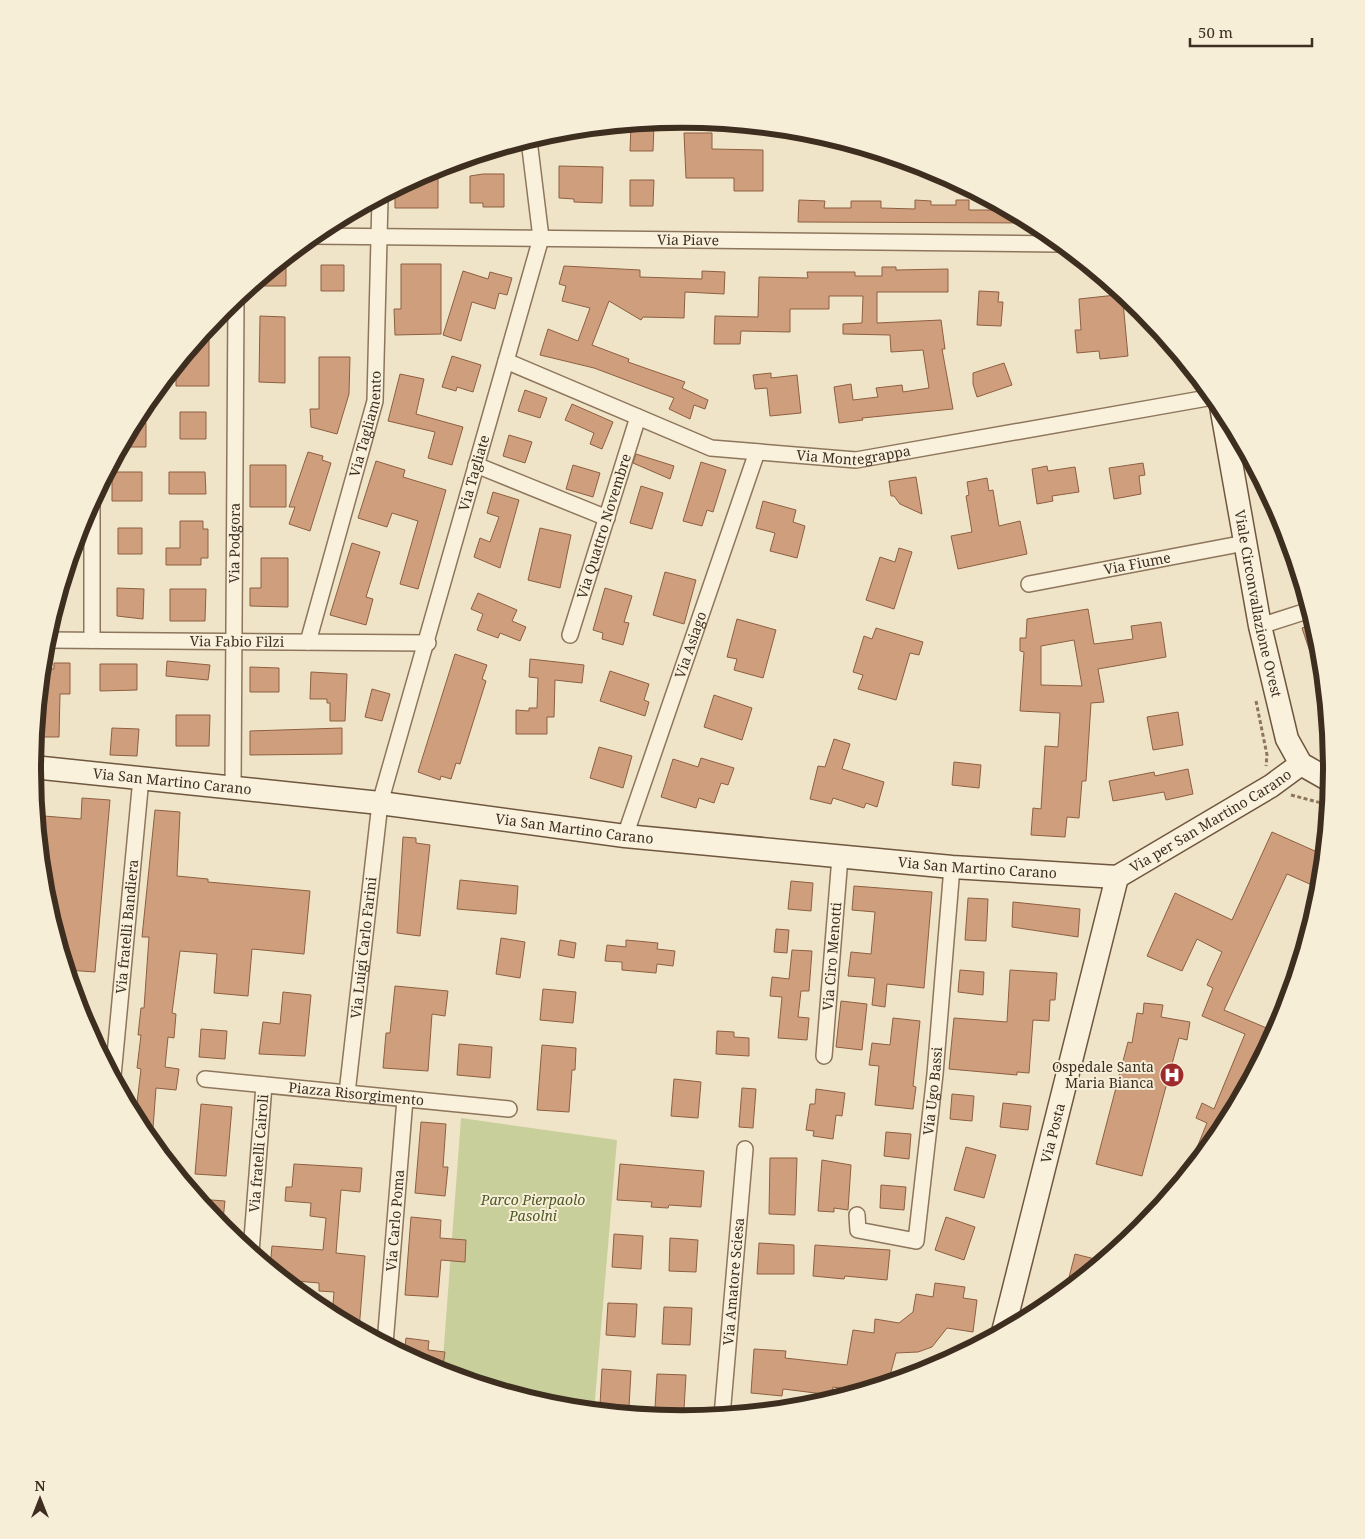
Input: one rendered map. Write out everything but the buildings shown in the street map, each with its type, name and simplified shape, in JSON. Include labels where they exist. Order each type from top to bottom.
[{"type":"street","name":"Via Tagliate","points":[[380,803],[428,643],[476,465],[542,238],[530,147]]},
{"type":"street","name":"Via Tagliamento","points":[[308,642],[375,401],[380,204]]},
{"type":"street","name":"Via Piave","points":[[326,236],[1050,244]]},
{"type":"street","name":"Via Podgora","points":[[233,787],[236,310]]},
{"type":"street","name":"Via Montegrappa","points":[[506,362],[712,448],[856,460],[1205,398]]},
{"type":"street","name":"Via Quattro Novembre","points":[[570,635],[638,417]]},
{"type":"street","name":"Via Asiago","points":[[625,836],[756,452]]},
{"type":"street","name":"Viale Circonvallazione Ovest","points":[[1237,452],[1245,543],[1260,626],[1287,738],[1301,764]]},
{"type":"street","points":[[476,465],[607,518]]},
{"type":"street","points":[[92,520],[92,640]]},
{"type":"street","name":"Via Fiume","points":[[1029,584],[1245,543]]},
{"type":"street","points":[[1260,626],[1304,612]]},
{"type":"street","name":"Via Fabio Filzi","points":[[55,640],[428,643]]},
{"type":"street","points":[[1301,764],[1324,777]]},
{"type":"street","name":"Via per San Martino Carano","points":[[1118,877],[1271,786],[1301,764]]},
{"type":"street","name":"Via San Martino Carano","points":[[41,768],[380,803],[625,836],[952,867],[1118,877]]},
{"type":"street","name":"Via fratelli Bandiera","points":[[114,1066],[142,778]]},
{"type":"street","name":"Via Luigi Carlo Farini","points":[[347,1093],[380,803]]},
{"type":"street","name":"Via Ciro Menotti","points":[[824,1056],[840,857]]},
{"type":"street","name":"Via Ugo Bassi","points":[[856,1215],[858,1230],[916,1241],[935,1074],[952,867]]},
{"type":"street","name":"Via Posta","points":[[1005,1324],[1118,877]]},
{"type":"street","name":"Piazza Risorgimento","points":[[205,1079],[509,1109]]},
{"type":"street","name":"Via fratelli Cairoli","points":[[252,1244],[264,1085]]},
{"type":"street","name":"Via Carlo Poma","points":[[385,1337],[405,1099]]},
{"type":"street","name":"Via Amatore Sciesa","points":[[723,1409],[745,1148]]},
{"type":"green space","name":"Parco Pierpaolo Pasolni","points":[[461,1118],[617,1140],[595,1404],[517,1389],[476,1377],[443,1364]]},
{"type":"place","name":"Ospedale Santa Maria Bianca","points":[[1172,1075]]}]
